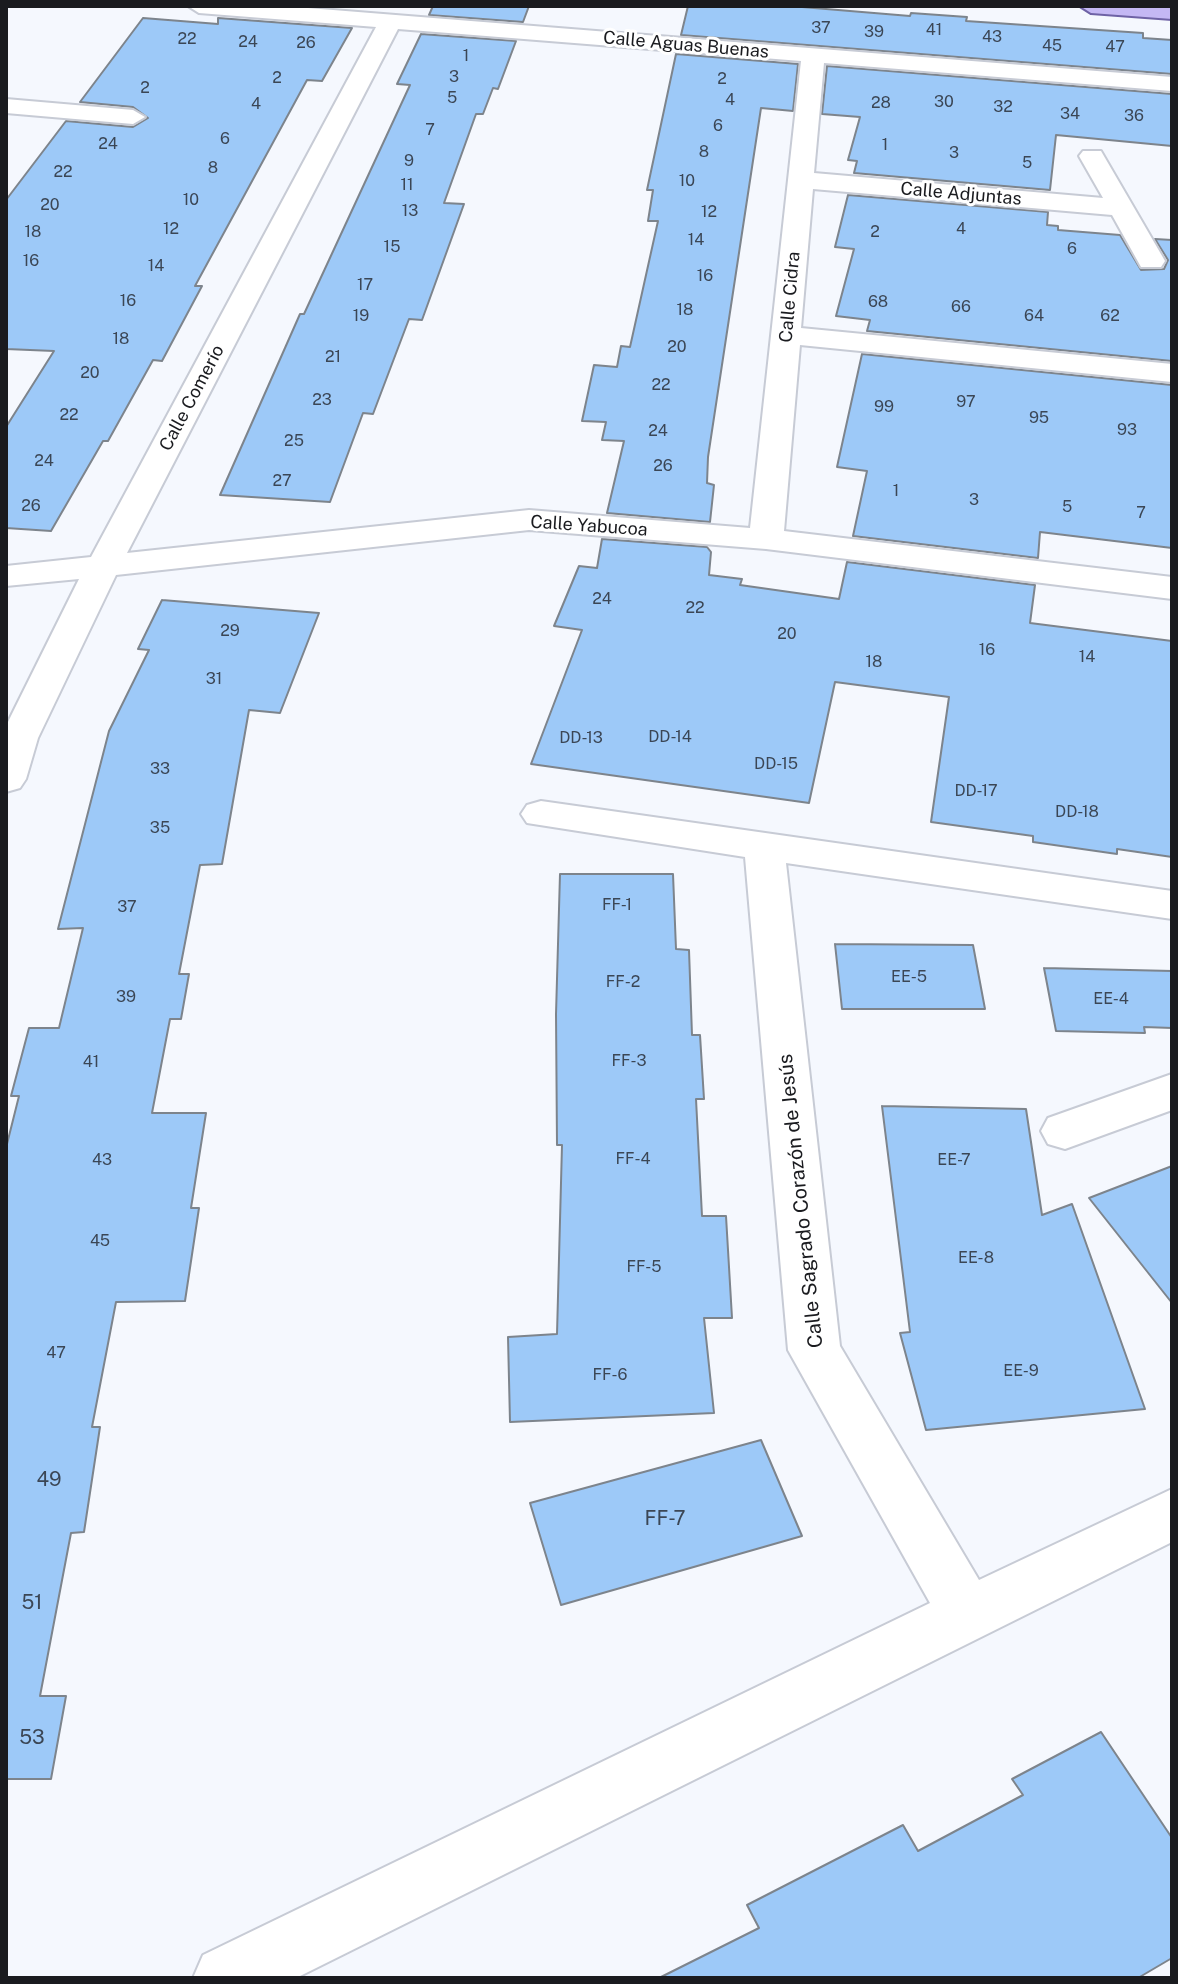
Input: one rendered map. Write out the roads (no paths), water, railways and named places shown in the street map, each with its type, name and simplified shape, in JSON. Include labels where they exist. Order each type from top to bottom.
[{"type":"main road","points":[[1091,6],[1172,12]]},
{"type":"street","name":"Calle Aguas Buenas","points":[[199,6],[1172,84]]},
{"type":"street","name":"Calle Comerío","points":[[6,779],[19,738],[104,564],[390,22]]},
{"type":"street","name":"Calle Cidra","points":[[766,539],[813,55]]},
{"type":"street","points":[[6,106],[133,117]]},
{"type":"street","points":[[15,131],[33,109]]},
{"type":"street","points":[[1092,156],[1151,261]]},
{"type":"street","name":"Calle Adjuntas","points":[[801,180],[1122,208]]},
{"type":"street","points":[[787,335],[1172,373]]},
{"type":"street","name":"Calle Yabucoa","points":[[6,576],[529,520],[766,539],[1172,588]]},
{"type":"street","points":[[541,814],[1172,905]]},
{"type":"street","name":"Calle Sagrado Corazón de Jesús","points":[[764,846],[814,1350],[967,1613]]},
{"type":"street","points":[[1065,1131],[1172,1091]]},
{"type":"street","points":[[226,1978],[1172,1514]]}]
